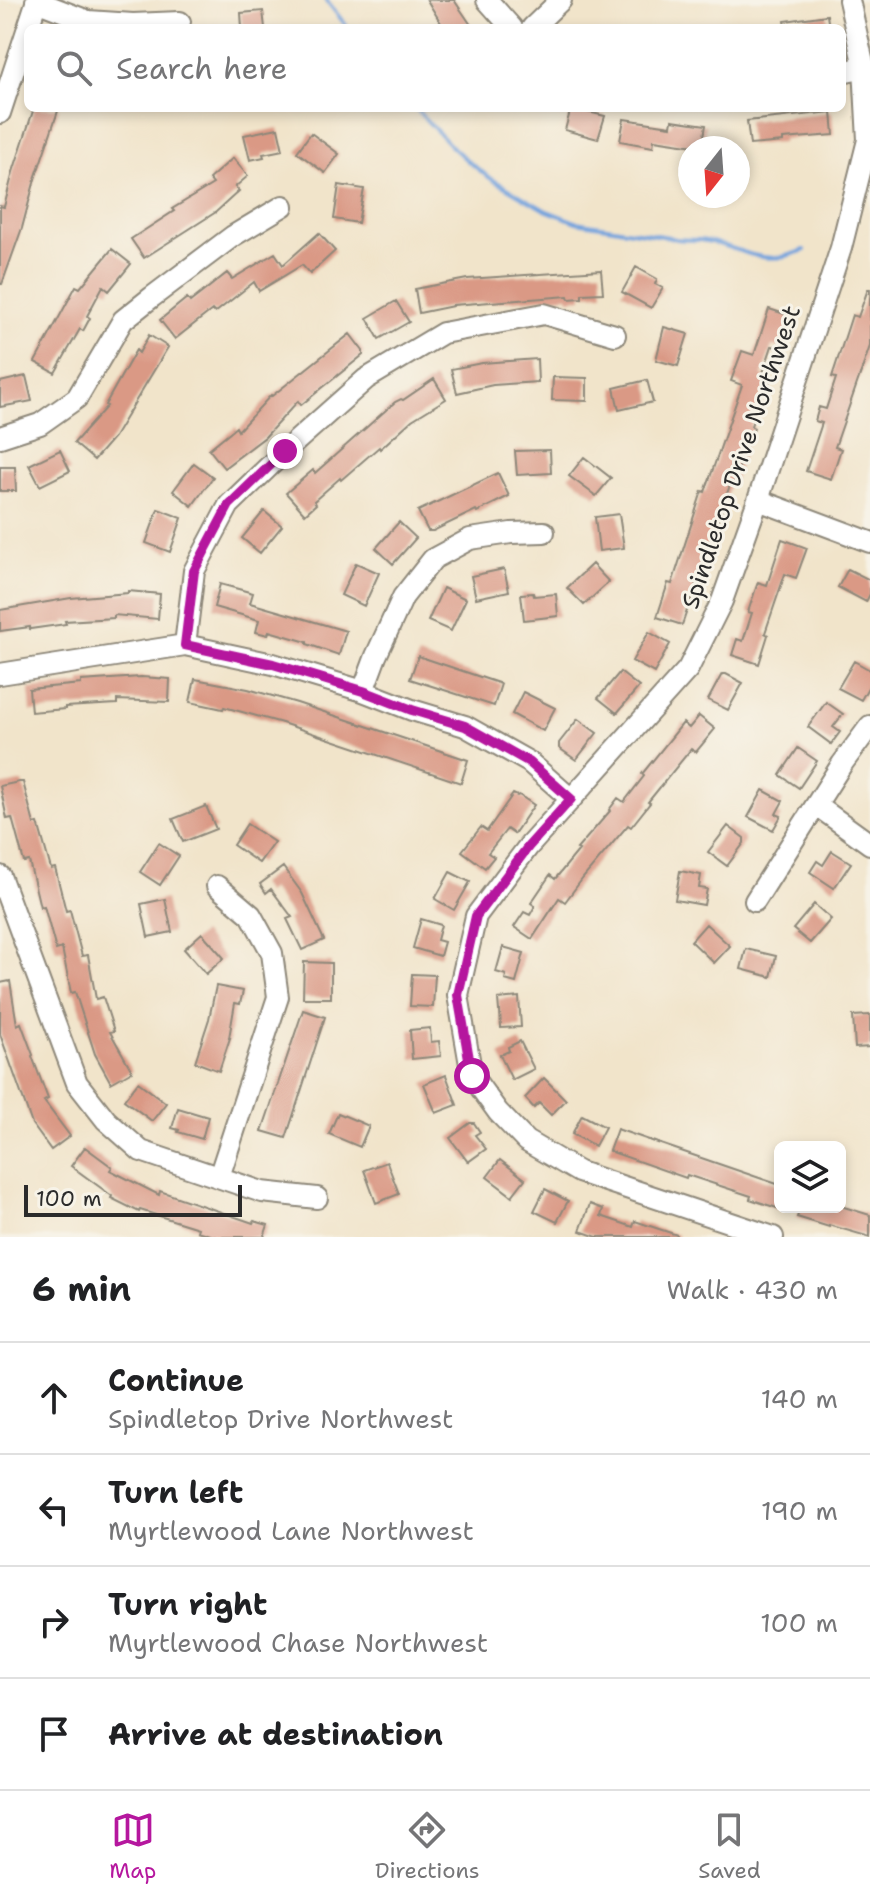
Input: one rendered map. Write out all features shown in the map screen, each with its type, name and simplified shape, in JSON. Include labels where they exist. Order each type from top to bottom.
[{"type":"street","points":[[487,0],[508,24]]},
{"type":"street","points":[[536,24],[561,0]]},
{"type":"street","name":"Spindletop Drive Northwest","points":[[773,1237],[579,1172],[526,1141],[498,1112],[472,1076],[458,995],[476,916],[528,847],[688,669],[722,601],[841,248],[868,140],[864,67],[849,0]]},
{"type":"street","points":[[29,24],[37,1],[88,21],[133,24],[180,22]]},
{"type":"street","points":[[0,113],[24,40]]},
{"type":"street","points":[[846,71],[864,67]]},
{"type":"street","points":[[0,437],[40,424],[77,398],[123,320],[233,236],[283,206]]},
{"type":"street","points":[[185,645],[194,571],[229,505],[366,379],[443,333],[544,314],[615,335]]},
{"type":"street","points":[[758,500],[870,542]]},
{"type":"street","points":[[363,691],[403,597],[433,559],[470,539],[544,532]]},
{"type":"street","points":[[0,674],[185,645],[273,664],[465,726],[529,762],[571,799]]},
{"type":"street","points":[[755,901],[842,764],[870,726]]},
{"type":"street","points":[[816,805],[870,844]]},
{"type":"street","points":[[0,876],[77,1083],[106,1120],[141,1151],[262,1192],[317,1198]]},
{"type":"street","points":[[217,886],[251,915],[272,953],[278,997],[219,1177]]},
{"type":"building","points":[[427,0],[454,0],[470,24],[442,24]]},
{"type":"building","points":[[263,11],[265,24],[242,24],[241,13]]},
{"type":"building","points":[[827,15],[828,24],[785,24],[785,21]]},
{"type":"building","points":[[33,112],[58,112],[22,228],[0,284],[0,206],[4,207]]},
{"type":"building","points":[[570,112],[605,116],[598,139],[565,130]]},
{"type":"building","points":[[832,112],[834,135],[750,145],[747,121]]},
{"type":"building","points":[[624,119],[671,126],[672,120],[706,125],[704,136],[678,136],[678,144],[654,140],[653,147],[620,141]]},
{"type":"building","points":[[278,128],[283,150],[250,160],[244,135]]},
{"type":"building","points":[[311,133],[339,154],[325,173],[297,152]]},
{"type":"building","points":[[233,158],[248,176],[235,187],[239,191],[216,212],[144,258],[131,239],[213,184],[209,179]]},
{"type":"building","points":[[339,185],[364,189],[358,223],[334,219]]},
{"type":"building","points":[[319,233],[335,251],[310,274],[302,265],[259,291],[254,282],[175,339],[160,320],[187,298],[190,302],[227,273],[232,279],[275,253],[283,265]]},
{"type":"building","points":[[112,249],[131,264],[109,291],[103,286],[87,316],[90,318],[83,331],[80,329],[55,373],[35,362],[76,286],[80,288]]},
{"type":"building","points":[[636,267],[657,279],[655,284],[663,288],[651,308],[622,292]]},
{"type":"building","points":[[601,270],[603,293],[582,294],[582,298],[569,299],[568,296],[453,305],[419,313],[415,289],[467,279]]},
{"type":"building","points":[[868,289],[870,346],[835,447],[841,449],[831,479],[806,471],[822,423],[815,421],[819,407],[826,409],[836,378],[832,377],[852,315],[858,317]]},
{"type":"building","points":[[396,301],[409,322],[379,339],[367,318]]},
{"type":"building","points":[[769,309],[791,316],[781,348],[772,346],[762,376],[770,379],[766,393],[762,392],[751,426],[754,428],[750,440],[733,486],[730,485],[682,625],[657,617],[668,583],[672,584],[702,491],[705,492],[742,385],[731,381],[742,351],[754,355]]},
{"type":"building","points":[[664,327],[688,334],[678,366],[656,360]]},
{"type":"building","points":[[350,334],[363,355],[301,405],[298,401],[265,437],[224,468],[209,449],[236,427],[238,431],[271,395]]},
{"type":"building","points":[[149,335],[168,347],[114,437],[94,460],[74,443],[107,406],[136,350],[139,353]]},
{"type":"building","points":[[537,359],[538,382],[493,385],[457,393],[451,369]]},
{"type":"building","points":[[26,376],[32,401],[0,407],[0,382]]},
{"type":"building","points":[[553,377],[587,378],[587,401],[552,400]]},
{"type":"building","points":[[434,379],[446,399],[412,420],[380,449],[340,478],[314,501],[316,504],[305,514],[286,493],[313,470],[315,473],[395,402]]},
{"type":"building","points":[[647,380],[653,402],[619,410],[614,388]]},
{"type":"building","points":[[60,450],[70,471],[40,486],[29,465]]},
{"type":"building","points":[[550,450],[551,473],[517,475],[515,451]]},
{"type":"building","points":[[584,457],[611,478],[596,496],[569,476]]},
{"type":"building","points":[[194,463],[213,477],[192,506],[173,491]]},
{"type":"building","points":[[0,467],[15,467],[16,491],[0,491]]},
{"type":"building","points":[[498,473],[509,496],[428,531],[418,511]]},
{"type":"building","points":[[158,509],[182,518],[170,552],[146,543]]},
{"type":"building","points":[[264,511],[282,526],[260,553],[242,538]]},
{"type":"building","points":[[619,514],[624,548],[599,551],[595,517]]},
{"type":"building","points":[[399,522],[416,538],[393,564],[376,548]]},
{"type":"building","points":[[782,539],[807,548],[796,578],[785,574],[765,633],[768,635],[759,664],[732,655],[737,639],[743,641],[758,582],[767,585]]},
{"type":"building","points":[[356,563],[379,573],[364,606],[341,595]]},
{"type":"building","points":[[592,564],[609,582],[584,605],[567,588]]},
{"type":"building","points":[[504,569],[509,591],[476,598],[471,576]]},
{"type":"building","points":[[848,569],[870,580],[870,594],[866,602],[838,587]]},
{"type":"building","points":[[220,584],[253,593],[250,603],[346,631],[339,655],[269,631],[268,635],[256,632],[259,620],[214,607]]},
{"type":"building","points":[[443,588],[466,599],[451,631],[428,621]]},
{"type":"building","points":[[128,591],[160,594],[158,619],[114,615],[114,618],[65,621],[66,624],[0,631],[0,610]]},
{"type":"building","points":[[533,593],[534,596],[556,594],[558,616],[524,620],[521,594]]},
{"type":"building","points":[[649,632],[670,644],[654,673],[632,661]]},
{"type":"building","points":[[418,656],[501,684],[494,706],[410,679]]},
{"type":"building","points":[[854,661],[870,670],[870,684],[861,700],[838,688]]},
{"type":"building","points":[[620,672],[639,687],[617,713],[598,698]]},
{"type":"building","points":[[722,674],[743,683],[728,710],[708,700]]},
{"type":"building","points":[[141,677],[170,679],[169,702],[117,700],[117,704],[31,712],[29,689],[81,684],[81,681]]},
{"type":"building","points":[[195,679],[248,689],[297,703],[468,760],[461,783],[282,723],[224,707],[190,702]]},
{"type":"building","points":[[523,692],[555,708],[543,731],[512,714]]},
{"type":"building","points":[[826,702],[843,714],[833,727],[840,732],[831,744],[808,727]]},
{"type":"building","points":[[699,716],[715,729],[696,752],[691,749],[631,827],[628,825],[565,902],[559,898],[532,939],[514,927],[524,912],[530,915],[535,906],[531,903],[550,875],[555,879],[618,798],[624,802],[683,723],[689,728]]},
{"type":"building","points":[[578,719],[597,733],[576,760],[559,748],[559,743]]},
{"type":"building","points":[[798,748],[817,761],[799,788],[780,775]]},
{"type":"building","points":[[23,782],[51,869],[55,868],[82,956],[88,955],[96,999],[103,997],[114,1031],[110,1032],[132,1071],[111,1083],[95,1054],[75,992],[71,993],[62,948],[56,950],[44,906],[40,907],[29,861],[24,862],[12,818],[7,819],[0,786]]},
{"type":"building","points":[[763,790],[783,801],[776,814],[781,816],[773,830],[748,817]]},
{"type":"building","points":[[513,794],[534,805],[514,834],[507,829],[488,853],[494,857],[485,868],[462,851],[481,827],[487,831]]},
{"type":"building","points":[[206,806],[216,829],[183,842],[173,819]]},
{"type":"building","points":[[247,824],[274,842],[259,863],[233,845]]},
{"type":"building","points":[[728,826],[744,838],[744,843],[727,866],[708,852]]},
{"type":"building","points":[[159,843],[179,856],[160,885],[140,872]]},
{"type":"building","points":[[832,851],[851,863],[834,888],[810,872],[817,861],[823,865]]},
{"type":"building","points":[[283,867],[302,893],[324,940],[302,950],[287,919],[292,917],[271,889],[266,893],[260,884]]},
{"type":"building","points":[[680,871],[701,875],[699,888],[707,889],[704,905],[675,900]]},
{"type":"building","points":[[450,872],[470,882],[454,910],[435,899]]},
{"type":"building","points":[[165,899],[172,932],[148,937],[141,904]]},
{"type":"building","points":[[814,904],[831,919],[810,943],[793,929]]},
{"type":"building","points":[[421,919],[441,925],[437,940],[444,942],[440,956],[413,948]]},
{"type":"building","points":[[706,924],[730,946],[714,963],[691,941]]},
{"type":"building","points":[[202,933],[224,958],[206,974],[184,949]]},
{"type":"building","points":[[503,947],[524,953],[516,983],[505,980],[506,975],[496,972]]},
{"type":"building","points":[[746,949],[776,956],[771,977],[741,969]]},
{"type":"building","points":[[304,962],[331,963],[331,998],[303,998]]},
{"type":"building","points":[[412,974],[435,975],[433,1007],[410,1006]]},
{"type":"building","points":[[10,981],[17,1025],[21,1023],[33,1055],[48,1099],[44,1101],[70,1136],[51,1150],[32,1124],[0,1034],[0,983]]},
{"type":"building","points":[[216,986],[243,991],[240,1004],[235,1003],[230,1038],[219,1071],[195,1062]]},
{"type":"building","points":[[519,997],[521,1027],[501,1028],[498,999]]},
{"type":"building","points":[[303,1010],[325,1017],[286,1138],[262,1131]]},
{"type":"building","points":[[870,1015],[870,1047],[855,1048],[853,1016]]},
{"type":"building","points":[[430,1028],[431,1042],[439,1041],[441,1056],[412,1059],[410,1030]]},
{"type":"building","points":[[520,1041],[534,1069],[512,1080],[500,1055]]},
{"type":"building","points":[[446,1075],[457,1105],[436,1113],[424,1084]]},
{"type":"building","points":[[544,1078],[566,1100],[551,1115],[539,1103],[534,1108],[525,1098]]},
{"type":"building","points":[[138,1082],[166,1103],[152,1121],[124,1100]]},
{"type":"building","points":[[178,1108],[208,1117],[202,1139],[172,1128]]},
{"type":"building","points":[[338,1113],[369,1126],[360,1147],[329,1134]]},
{"type":"building","points":[[582,1115],[605,1127],[595,1146],[572,1134]]},
{"type":"building","points":[[474,1123],[480,1132],[475,1135],[486,1149],[468,1162],[450,1138]]},
{"type":"building","points":[[617,1129],[774,1183],[774,1207],[750,1199],[751,1196],[687,1175],[686,1178],[609,1151]]},
{"type":"building","points":[[85,1147],[112,1167],[110,1170],[159,1195],[160,1191],[253,1223],[268,1225],[264,1237],[216,1237],[197,1231],[198,1228],[139,1212],[111,1198],[71,1166]]},
{"type":"building","points":[[500,1160],[525,1179],[512,1196],[487,1177]]},
{"type":"building","points":[[387,1162],[399,1194],[376,1203],[364,1170]]},
{"type":"building","points":[[545,1189],[568,1201],[557,1222],[534,1211]]},
{"type":"building","points":[[590,1204],[603,1209],[601,1216],[633,1227],[635,1221],[677,1237],[597,1237],[580,1231]]},
{"type":"building","points":[[846,1208],[870,1215],[870,1237],[829,1227],[797,1217],[799,1213],[846,1213]]},
{"type":"waterway","points":[[326,0],[345,24]]},
{"type":"waterway","points":[[419,112],[450,145],[490,178],[545,210],[576,222],[706,241],[765,257],[782,257],[805,250]]},
{"type":"route","points":[[285,451],[229,505],[194,571],[185,645],[273,664],[465,726],[529,762],[571,799],[528,847],[476,916],[458,995],[472,1076]]}]
